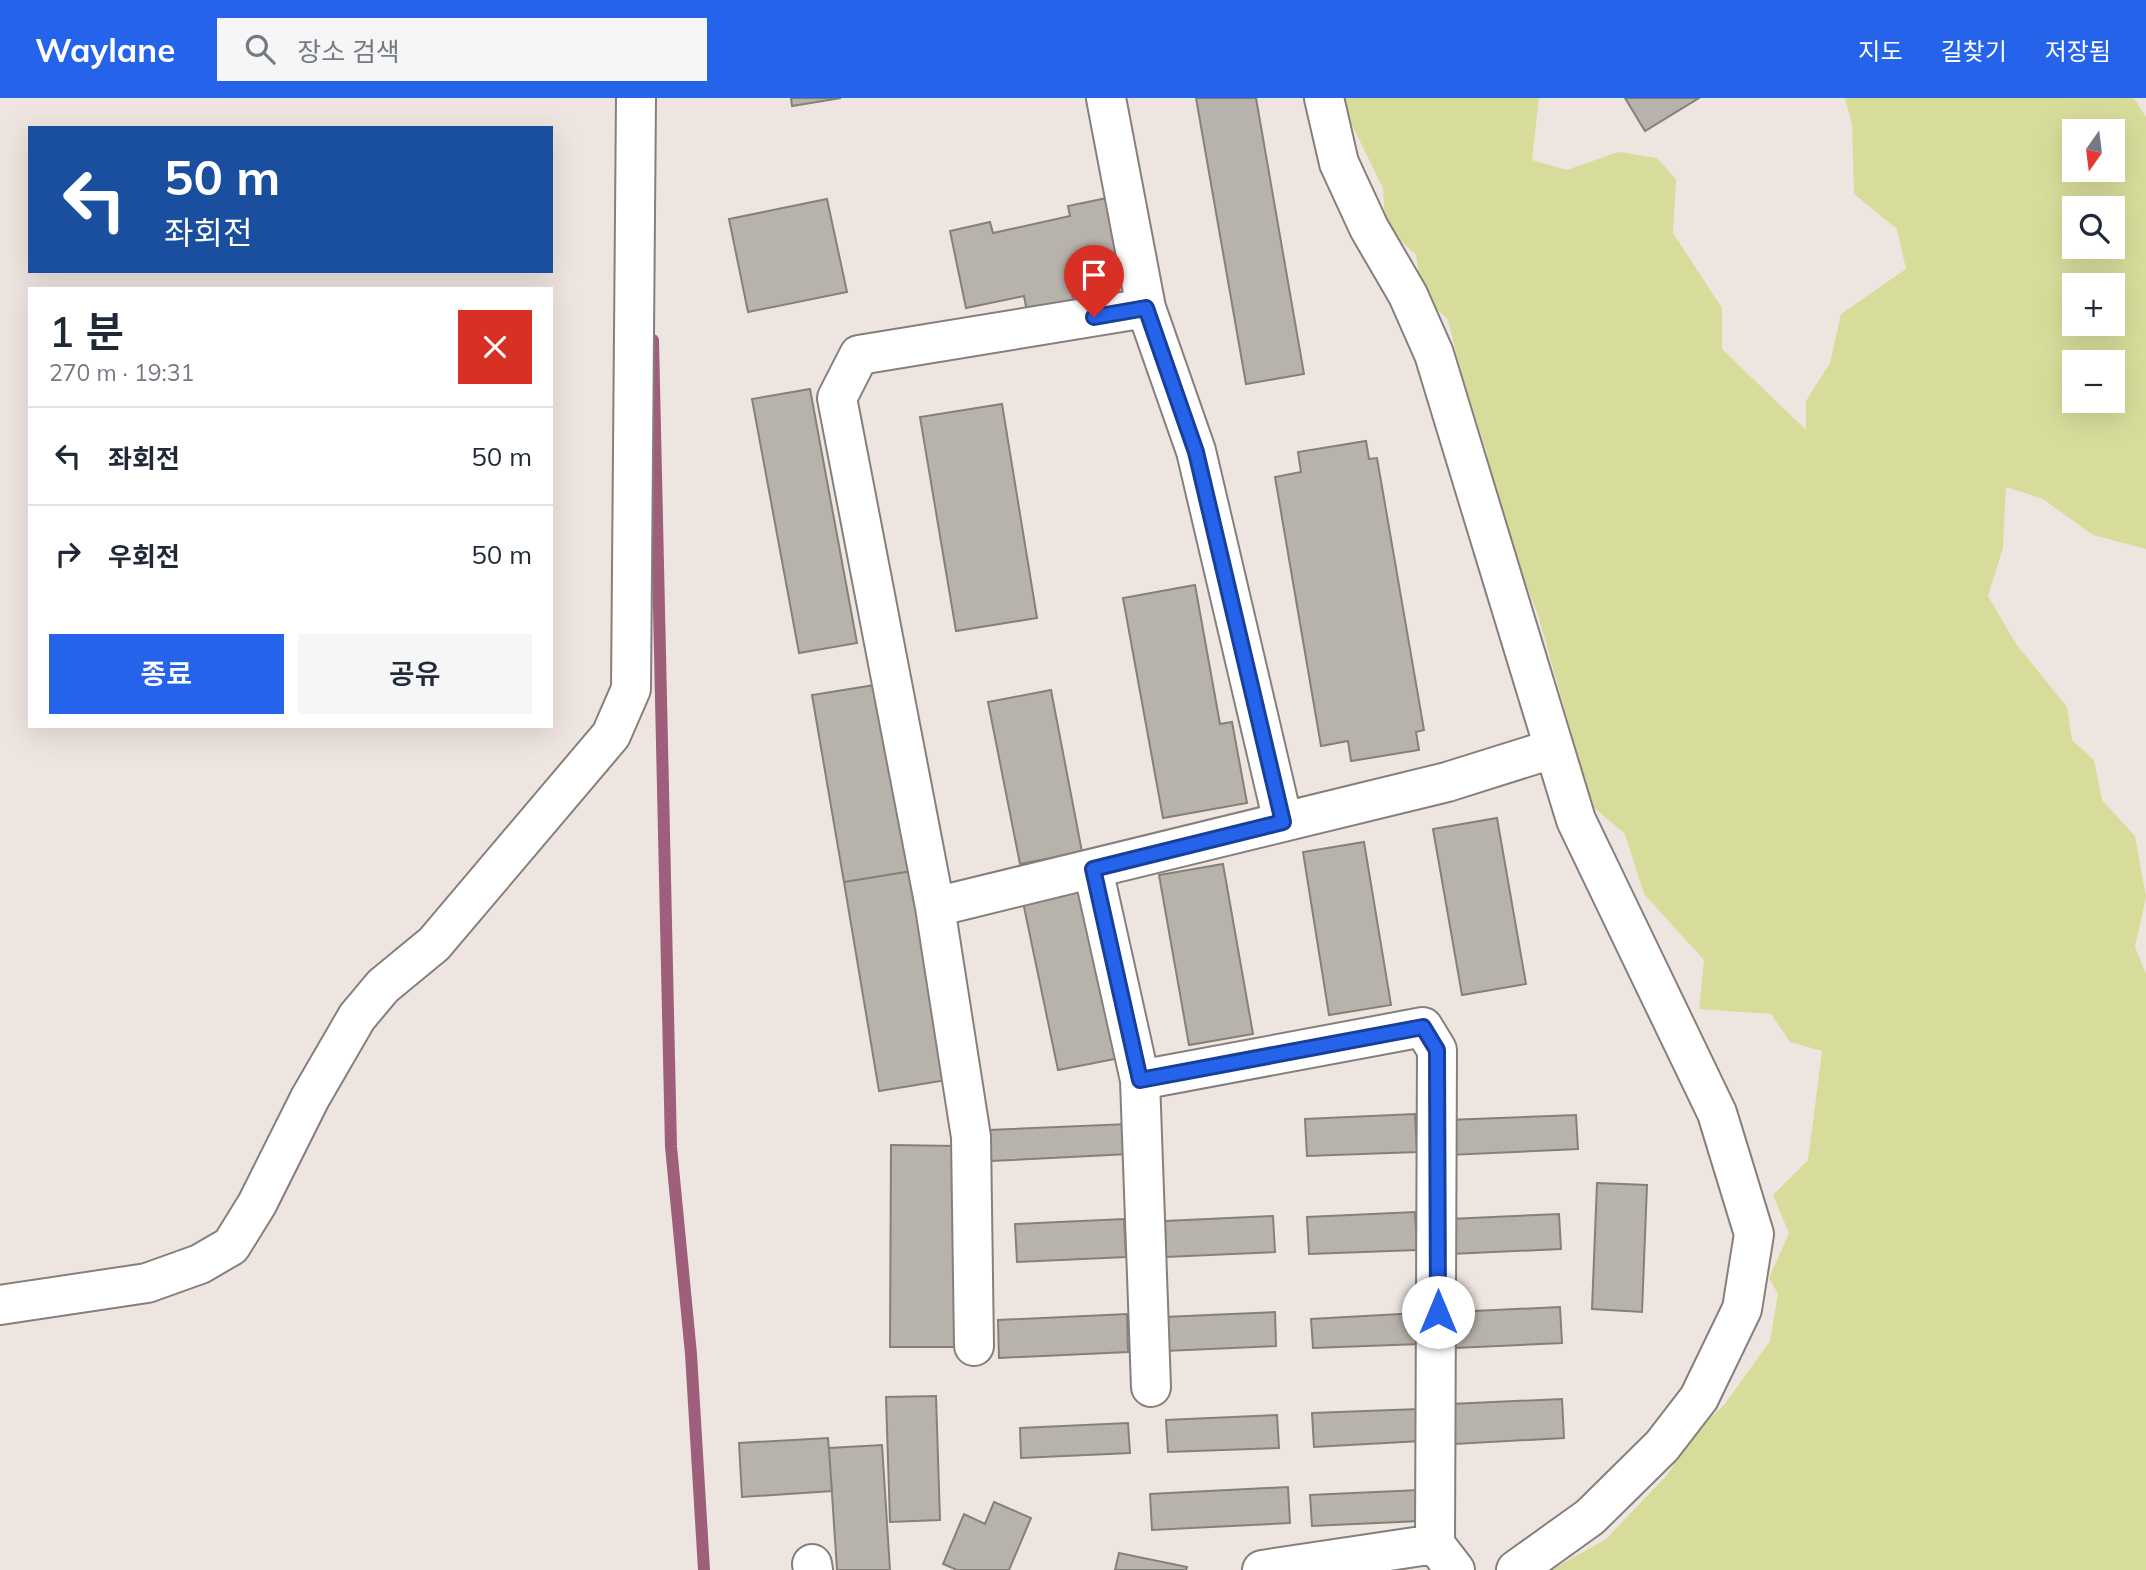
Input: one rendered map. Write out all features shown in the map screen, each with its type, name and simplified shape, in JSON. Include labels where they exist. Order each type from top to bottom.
[{"type":"street","points":[[0,1305],[147,1283],[200,1264],[231,1246],[257,1204],[310,1098],[357,1017],[383,986],[435,944],[611,735],[631,688],[636,98]]},
{"type":"street","points":[[1106,98],[1146,308],[1196,452],[1283,822]]},
{"type":"street","points":[[1324,98],[1339,163],[1369,228],[1408,295],[1434,354],[1552,749],[1576,820],[1717,1113],[1754,1234],[1742,1309],[1699,1398],[1662,1446],[1590,1517],[1516,1570]]},
{"type":"street","points":[[974,1346],[971,1137],[935,907],[837,398],[859,355],[1146,308]]},
{"type":"street","points":[[935,907],[1447,782],[1552,749]]},
{"type":"street","points":[[1093,869],[1140,1080],[1151,1387]]},
{"type":"street","points":[[1140,1080],[1423,1027],[1437,1050],[1445,1557],[1262,1570]]},
{"type":"green space","points":[[1344,98],[1539,98],[1532,160],[1567,170],[1618,152],[1657,158],[1676,179],[1673,233],[1722,308],[1722,349],[1806,430],[1806,401],[1830,363],[1841,314],[1906,269],[1897,229],[1854,194],[1852,124],[1845,98],[2134,98],[2146,117],[2146,549],[2093,535],[2043,499],[2006,487],[2003,548],[1988,596],[2016,644],[2067,707],[2072,740],[2094,760],[2102,800],[2135,836],[2146,897],[2135,947],[2146,974],[2146,1570],[1551,1570],[1606,1539],[1668,1474],[1690,1438],[1724,1405],[1770,1341],[1778,1294],[1769,1278],[1789,1233],[1773,1195],[1808,1160],[1822,1051],[1790,1042],[1771,1014],[1699,1009],[1704,960],[1644,894],[1625,834],[1592,806],[1538,615],[1493,499],[1487,453],[1461,373],[1448,320],[1422,294],[1416,255],[1385,226],[1383,188],[1344,109]]},
{"type":"building","points":[[791,98],[841,98],[792,106]]},
{"type":"building","points":[[1196,98],[1256,98],[1304,374],[1246,384]]},
{"type":"building","points":[[1625,98],[1699,98],[1645,131]]},
{"type":"building","points":[[1107,198],[1124,275],[1070,286],[1074,302],[1027,312],[1024,296],[966,308],[950,231],[990,222],[993,233],[1070,216],[1068,206]]},
{"type":"building","points":[[827,199],[847,292],[748,312],[729,219]]},
{"type":"building","points":[[810,389],[857,643],[799,653],[752,399]]},
{"type":"building","points":[[1002,404],[1037,618],[956,631],[920,417]]},
{"type":"building","points":[[1366,441],[1369,459],[1377,458],[1424,730],[1416,732],[1419,750],[1351,761],[1348,741],[1321,746],[1275,477],[1301,472],[1298,452]]},
{"type":"building","points":[[1195,585],[1220,724],[1232,722],[1247,803],[1163,818],[1123,598]]},
{"type":"building","points":[[881,684],[912,871],[844,882],[812,695]]},
{"type":"building","points":[[1051,690],[1082,852],[1020,864],[988,702]]},
{"type":"building","points":[[1497,818],[1526,984],[1462,995],[1433,829]]},
{"type":"building","points":[[1364,842],[1391,1005],[1329,1015],[1303,852]]},
{"type":"building","points":[[1223,864],[1253,1034],[1189,1045],[1159,875]]},
{"type":"building","points":[[912,871],[947,1080],[879,1091],[844,882]]},
{"type":"building","points":[[1085,889],[1120,1058],[1058,1070],[1023,902]]},
{"type":"building","points":[[1415,1114],[1417,1152],[1307,1156],[1305,1119]]},
{"type":"building","points":[[1576,1115],[1578,1149],[1449,1155],[1447,1120]]},
{"type":"building","points":[[1128,1124],[1129,1154],[991,1161],[989,1130]]},
{"type":"building","points":[[891,1145],[956,1146],[956,1347],[890,1347]]},
{"type":"building","points":[[1597,1183],[1647,1185],[1642,1312],[1592,1309]]},
{"type":"building","points":[[1415,1212],[1417,1250],[1309,1254],[1307,1217]]},
{"type":"building","points":[[1559,1214],[1561,1249],[1451,1254],[1450,1219]]},
{"type":"building","points":[[1273,1216],[1275,1252],[1166,1257],[1165,1221]]},
{"type":"building","points":[[1124,1219],[1126,1257],[1017,1262],[1015,1224]]},
{"type":"building","points":[[1560,1307],[1562,1343],[1455,1348],[1453,1312]]},
{"type":"building","points":[[1275,1312],[1276,1346],[1165,1351],[1164,1317]]},
{"type":"building","points":[[1418,1313],[1420,1344],[1313,1348],[1311,1319]]},
{"type":"building","points":[[1127,1314],[1128,1352],[999,1358],[998,1320]]},
{"type":"building","points":[[936,1396],[940,1520],[890,1522],[886,1397]]},
{"type":"building","points":[[1562,1399],[1564,1438],[1454,1444],[1451,1404]]},
{"type":"building","points":[[1419,1409],[1421,1441],[1314,1447],[1312,1413]]},
{"type":"building","points":[[1277,1415],[1279,1448],[1168,1452],[1166,1420]]},
{"type":"building","points":[[1128,1423],[1130,1453],[1021,1458],[1020,1428]]},
{"type":"building","points":[[828,1438],[832,1491],[742,1497],[739,1443]]},
{"type":"building","points":[[882,1445],[890,1570],[837,1570],[829,1448]]},
{"type":"building","points":[[1288,1487],[1290,1523],[1152,1530],[1150,1494]]},
{"type":"building","points":[[1419,1490],[1420,1521],[1312,1526],[1310,1495]]},
{"type":"building","points":[[994,1502],[1031,1518],[1009,1570],[957,1570],[943,1564],[964,1514],[985,1524]]},
{"type":"building","points":[[1119,1553],[1187,1567],[1186,1570],[1115,1570]]},
{"type":"waterway","points":[[653,340],[671,1147],[691,1354],[704,1570]]},
{"type":"route","points":[[1094,317],[1146,308],[1196,452],[1283,822],[1093,869],[1140,1080],[1423,1027],[1437,1050],[1438,1312]]}]
